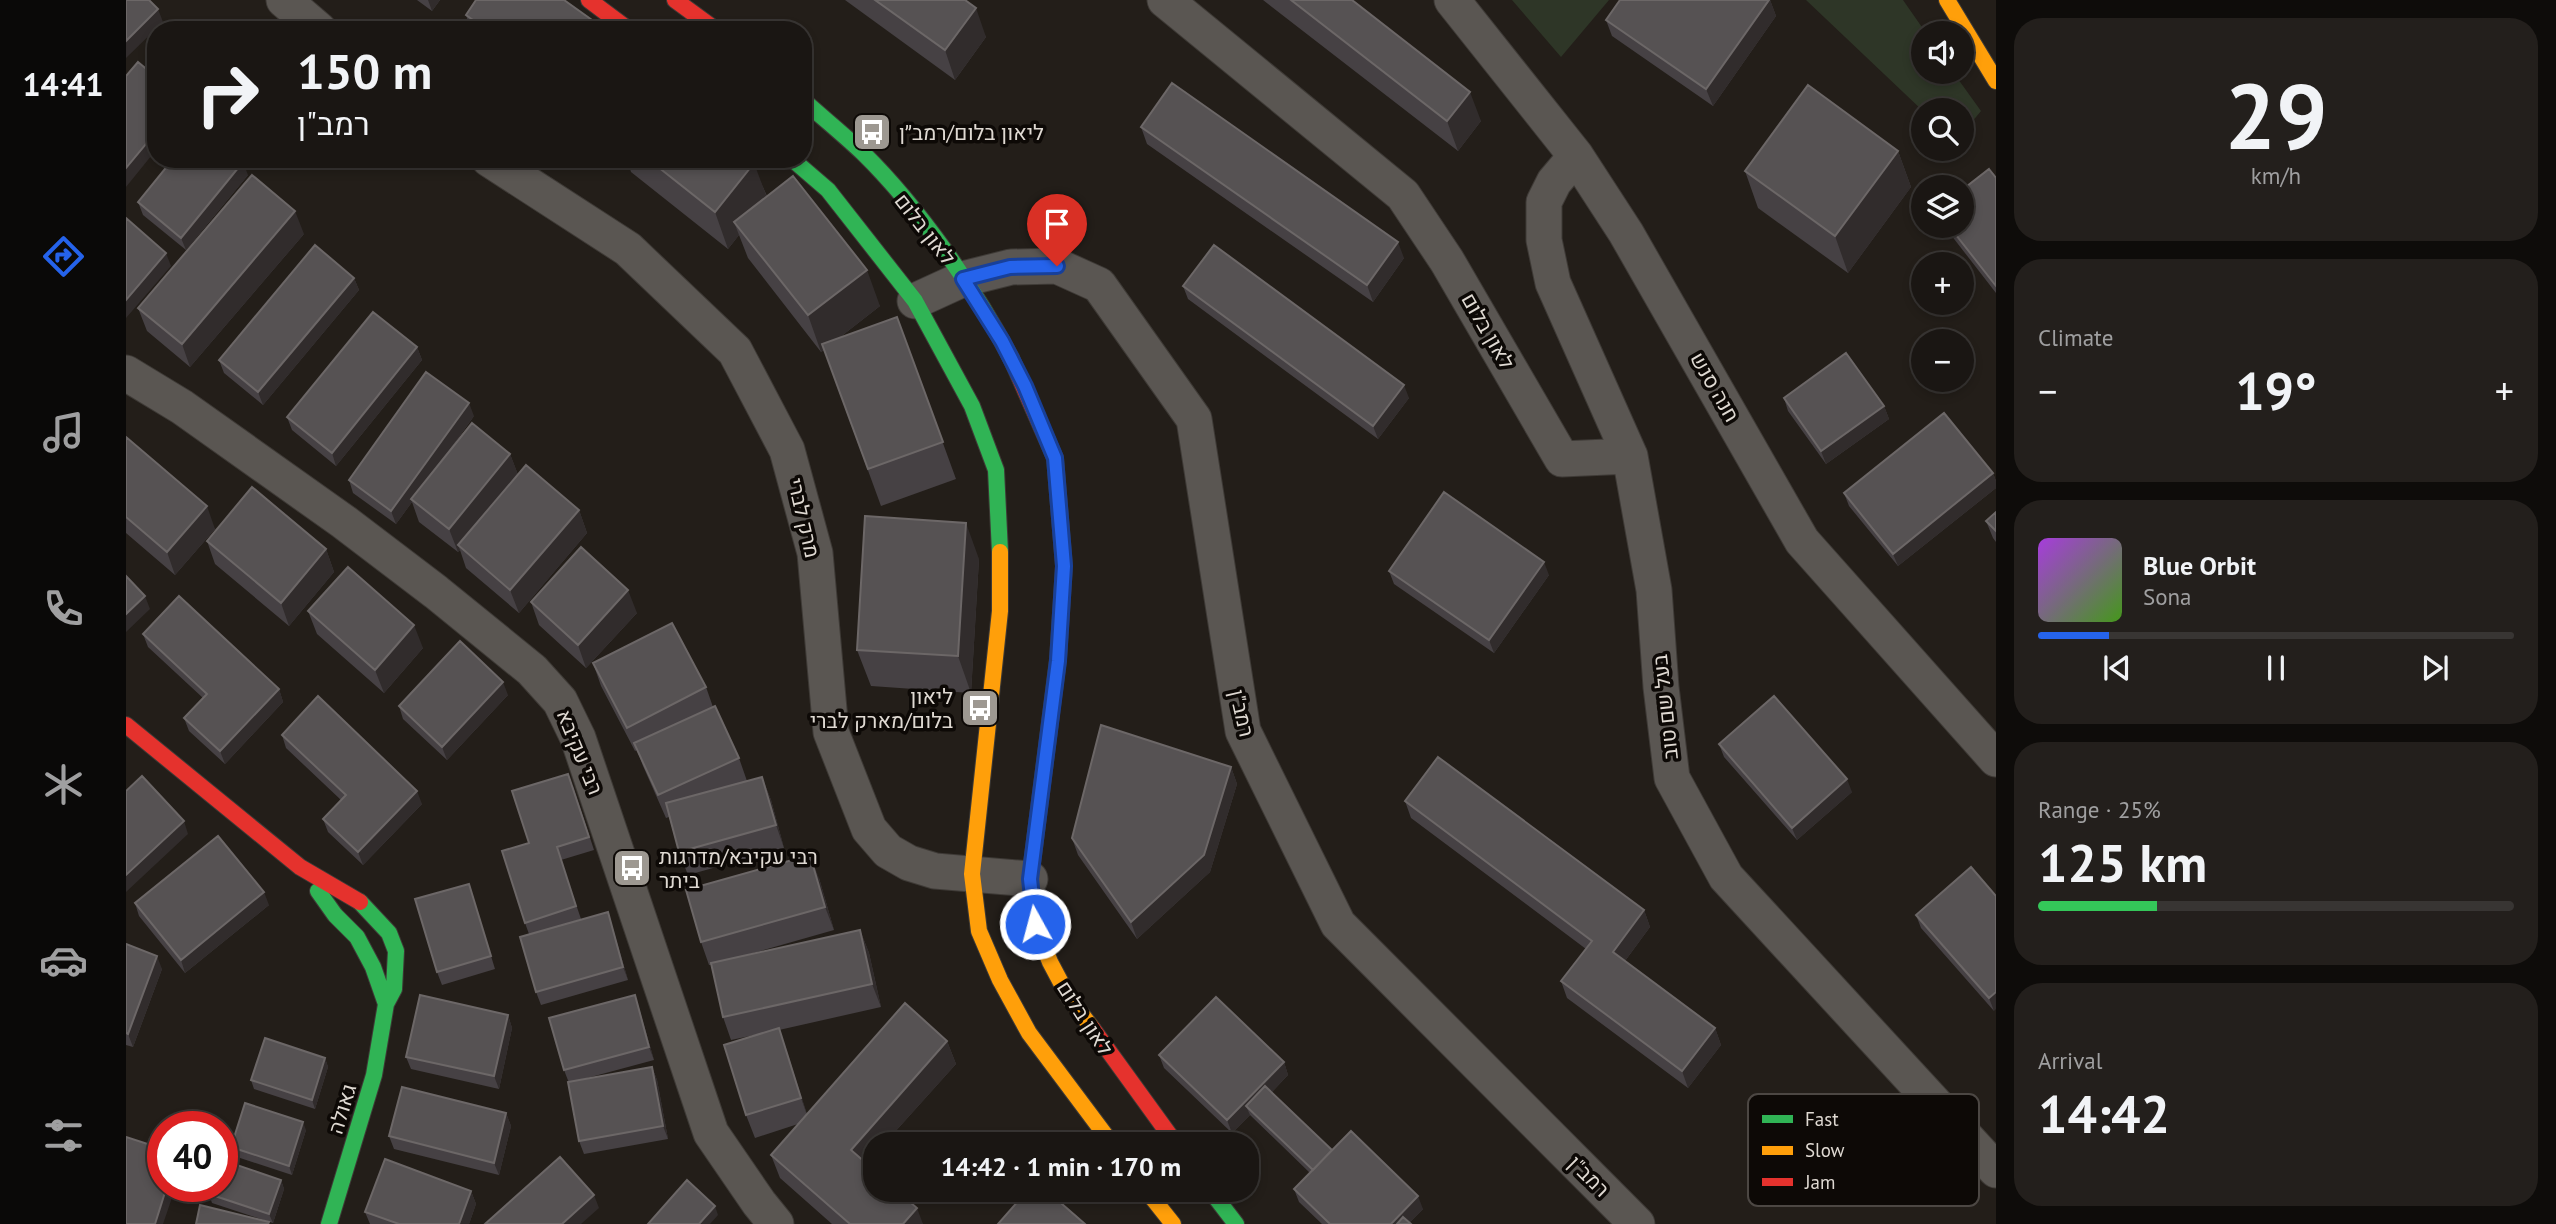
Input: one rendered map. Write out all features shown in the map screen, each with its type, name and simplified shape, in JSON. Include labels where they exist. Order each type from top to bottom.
[{"type":"street","points":[[284,0],[308,21]]},
{"type":"street","points":[[589,0],[616,21]]},
{"type":"street","points":[[675,0],[704,21]]},
{"type":"street","name":"לאון בלום","points":[[1165,0],[1403,195],[1447,261],[1562,459],[1630,456]]},
{"type":"street","name":"חנה סנש","points":[[1452,0],[1576,156],[1626,233],[1802,541],[1996,759]]},
{"type":"street","points":[[1947,0],[1959,21]]},
{"type":"street","points":[[1958,0],[1964,21]]},
{"type":"street","points":[[1974,47],[1996,81]]},
{"type":"street","name":"לאון בלום","points":[[812,108],[864,154],[920,219],[963,279],[1002,341],[1025,386],[1055,458],[1064,566],[1058,661],[1030,879],[1035,924],[1050,962],[1068,996],[1167,1132]]},
{"type":"street","name":"בעל שם טוב","points":[[1576,156],[1555,182],[1544,202],[1544,240],[1553,283],[1630,456],[1654,590],[1661,687],[1672,778],[1726,877],[1926,1094]]},
{"type":"street","name":"מרק לברי","points":[[503,168],[628,249],[735,351],[788,450],[815,553],[831,732],[869,829],[888,851],[909,863],[935,871],[1030,879]]},
{"type":"street","points":[[802,168],[828,190],[915,301],[972,406],[996,470],[1000,536],[1000,611],[972,874],[979,931],[1000,980],[1029,1033],[1103,1132]]},
{"type":"street","name":"רמב\"ן","points":[[915,301],[963,279],[1010,267],[1057,266],[1100,285],[1194,419],[1243,731],[1338,923],[1637,1224]]},
{"type":"street","name":"רבי עקיבא","points":[[126,373],[181,407],[344,522],[532,670],[560,701],[579,738],[711,1133],[776,1224]]},
{"type":"street","name":"גאולה","points":[[126,725],[300,867],[359,901],[390,933],[396,951],[394,989],[386,1004],[374,1075],[329,1224]]},
{"type":"street","name":"גאולה","points":[[300,867],[335,915],[357,937],[373,967],[386,1004]]},
{"type":"street","name":"בעל שם טוב","points":[[1979,1152],[1996,1170]]},
{"type":"street","points":[[1156,1202],[1173,1224]]},
{"type":"street","points":[[1219,1202],[1236,1224]]},
{"type":"green space","points":[[1512,0],[1609,0],[1561,57]]},
{"type":"green space","points":[[1806,0],[1903,0],[1918,21],[1911,21],[1911,84],[1962,84],[1972,98],[1911,100]]},
{"type":"green space","points":[[1974,101],[1981,111],[1974,119]]},
{"type":"building","points":[[126,0],[149,0],[158,9],[126,41]]},
{"type":"building","points":[[476,0],[564,0],[593,21],[474,21],[466,15]]},
{"type":"building","points":[[875,0],[965,0],[976,8],[945,50]]},
{"type":"building","points":[[1291,0],[1352,0],[1470,92],[1447,121]]},
{"type":"building","points":[[1620,0],[1769,0],[1706,89],[1606,20]]},
{"type":"building","points":[[138,62],[147,70],[147,143],[126,168],[126,76]]},
{"type":"building","points":[[1172,83],[1398,242],[1367,285],[1141,127]]},
{"type":"building","points":[[1808,85],[1898,151],[1835,236],[1745,171]]},
{"type":"building","points":[[166,168],[238,168],[181,238],[138,202]]},
{"type":"building","points":[[659,168],[750,168],[715,212]]},
{"type":"building","points":[[1989,169],[1996,178],[1996,286],[1974,258],[1974,252],[1969,252],[1958,238],[1974,238],[1974,181]]},
{"type":"building","points":[[252,175],[295,211],[182,344],[138,308]]},
{"type":"building","points":[[793,176],[867,270],[808,315],[734,222]]},
{"type":"building","points":[[126,218],[166,253],[126,300]]},
{"type":"building","points":[[315,245],[354,278],[258,392],[219,360]]},
{"type":"building","points":[[1214,245],[1404,385],[1373,426],[1183,286]]},
{"type":"building","points":[[373,312],[417,347],[332,453],[287,417]]},
{"type":"building","points":[[897,317],[943,442],[868,469],[822,344]]},
{"type":"building","points":[[1846,353],[1884,406],[1821,451],[1784,398]]},
{"type":"building","points":[[426,372],[469,403],[391,511],[349,480]]},
{"type":"building","points":[[1944,413],[1993,473],[1893,554],[1844,493]]},
{"type":"building","points":[[472,423],[510,454],[449,529],[411,499]]},
{"type":"building","points":[[126,437],[207,506],[167,552],[126,517]]},
{"type":"building","points":[[526,465],[579,510],[510,590],[458,545]]},
{"type":"building","points":[[252,487],[326,549],[281,603],[207,541]]},
{"type":"building","points":[[1444,492],[1544,562],[1489,640],[1389,571]]},
{"type":"building","points":[[1996,512],[1996,531],[1986,521]]},
{"type":"building","points":[[865,516],[966,523],[958,656],[857,650]]},
{"type":"building","points":[[581,547],[628,590],[578,645],[531,602]]},
{"type":"building","points":[[348,567],[414,625],[375,670],[308,611]]},
{"type":"building","points":[[126,576],[145,596],[126,614]]},
{"type":"building","points":[[179,596],[279,689],[220,751],[184,718],[207,694],[143,634]]},
{"type":"building","points":[[672,623],[706,687],[627,728],[593,663]]},
{"type":"building","points":[[460,641],[503,682],[442,747],[399,706]]},
{"type":"building","points":[[318,696],[417,791],[358,852],[323,819],[346,795],[282,735]]},
{"type":"building","points":[[1774,696],[1847,779],[1792,828],[1719,744]]},
{"type":"building","points":[[715,706],[739,758],[658,795],[634,743]]},
{"type":"building","points":[[1101,725],[1231,767],[1204,855],[1131,922],[1072,838]]},
{"type":"building","points":[[1438,757],[1644,910],[1613,952],[1715,1028],[1682,1071],[1561,981],[1592,941],[1405,801]]},
{"type":"building","points":[[568,774],[589,837],[557,847],[576,906],[525,923],[502,851],[529,843],[512,791]]},
{"type":"building","points":[[142,776],[184,821],[126,875],[126,791]]},
{"type":"building","points":[[762,777],[776,825],[679,852],[666,803]]},
{"type":"building","points":[[218,836],[264,892],[181,960],[135,903]]},
{"type":"building","points":[[810,855],[825,907],[701,942],[686,890]]},
{"type":"building","points":[[1971,867],[1996,896],[1996,992],[1989,998],[1916,915]]},
{"type":"building","points":[[469,884],[491,956],[437,972],[415,899]]},
{"type":"building","points":[[608,912],[623,967],[536,992],[520,937]]},
{"type":"building","points":[[860,930],[872,984],[723,1017],[711,963]]},
{"type":"building","points":[[126,944],[157,956],[128,1034],[126,1033]]},
{"type":"building","points":[[420,995],[508,1015],[494,1076],[406,1057]]},
{"type":"building","points":[[635,995],[649,1047],[564,1070],[549,1018]]},
{"type":"building","points":[[1216,997],[1284,1062],[1227,1120],[1159,1055]]},
{"type":"building","points":[[905,1003],[947,1041],[867,1132],[863,1132],[863,1136],[851,1150],[863,1160],[863,1202],[910,1202],[917,1208],[903,1224],[850,1224],[771,1155]]},
{"type":"building","points":[[779,1028],[801,1098],[746,1115],[724,1045]]},
{"type":"building","points":[[265,1038],[325,1058],[312,1100],[251,1080]]},
{"type":"building","points":[[652,1067],[663,1126],[579,1141],[568,1082]]},
{"type":"building","points":[[1265,1086],[1332,1150],[1313,1170],[1246,1106]]},
{"type":"building","points":[[402,1087],[506,1113],[494,1163],[389,1136]]},
{"type":"building","points":[[245,1103],[303,1122],[289,1166],[238,1149],[238,1125]]},
{"type":"building","points":[[1351,1131],[1418,1196],[1391,1224],[1330,1224],[1294,1189]]},
{"type":"building","points":[[126,1137],[147,1144],[147,1202],[162,1202],[155,1224],[126,1224]]},
{"type":"building","points":[[560,1157],[594,1195],[562,1224],[485,1224]]},
{"type":"building","points":[[385,1159],[471,1191],[459,1224],[399,1224],[365,1212]]},
{"type":"building","points":[[238,1165],[281,1180],[269,1214],[233,1202],[238,1202]]},
{"type":"building","points":[[687,1180],[715,1206],[699,1224],[648,1224]]},
{"type":"building","points":[[1017,1202],[1060,1202],[1085,1224],[998,1224]]},
{"type":"building","points":[[200,1205],[269,1222],[196,1224]]},
{"type":"building","points":[[1403,1217],[1411,1224],[1397,1224]]},
{"type":"traffic: fast","points":[[812,108],[863,153],[925,224],[981,305],[1011,358]]},
{"type":"traffic: fast","points":[[802,168],[828,190],[915,301],[972,406],[996,470],[1000,552]]},
{"type":"traffic: fast","points":[[318,891],[335,915],[357,937],[373,967],[386,1004]]},
{"type":"traffic: fast","points":[[329,1224],[374,1075],[386,1004],[394,989],[396,951],[389,933],[360,902]]},
{"type":"traffic: fast","points":[[1219,1202],[1236,1224]]},
{"type":"traffic: slow","points":[[1947,0],[1996,81]]},
{"type":"traffic: slow","points":[[1000,552],[1000,611],[972,874],[979,931],[1000,980],[1029,1033],[1103,1132]]},
{"type":"traffic: slow","points":[[1058,659],[1030,879],[1035,924],[1050,962],[1068,996],[1092,1028]]},
{"type":"traffic: slow","points":[[1156,1202],[1173,1224]]},
{"type":"traffic: jam","points":[[589,0],[617,21]]},
{"type":"traffic: jam","points":[[675,0],[704,21]]},
{"type":"traffic: jam","points":[[1011,358],[1055,458],[1064,566],[1058,659]]},
{"type":"traffic: jam","points":[[126,725],[300,867],[360,902]]},
{"type":"traffic: jam","points":[[1092,1028],[1167,1132]]},
{"type":"place","name":"ליאון בלום/רמב״ן","points":[[872,132]]},
{"type":"place","name":"ליאון בלום/מארק לברי","points":[[980,708]]},
{"type":"place","name":"רבי עקיבא/מדרגות ביתר","points":[[632,868]]},
{"type":"route","points":[[1035,924],[1030,879],[1058,661],[1064,566],[1055,458],[1025,386],[1002,341],[963,279],[1010,267],[1057,266]]}]
